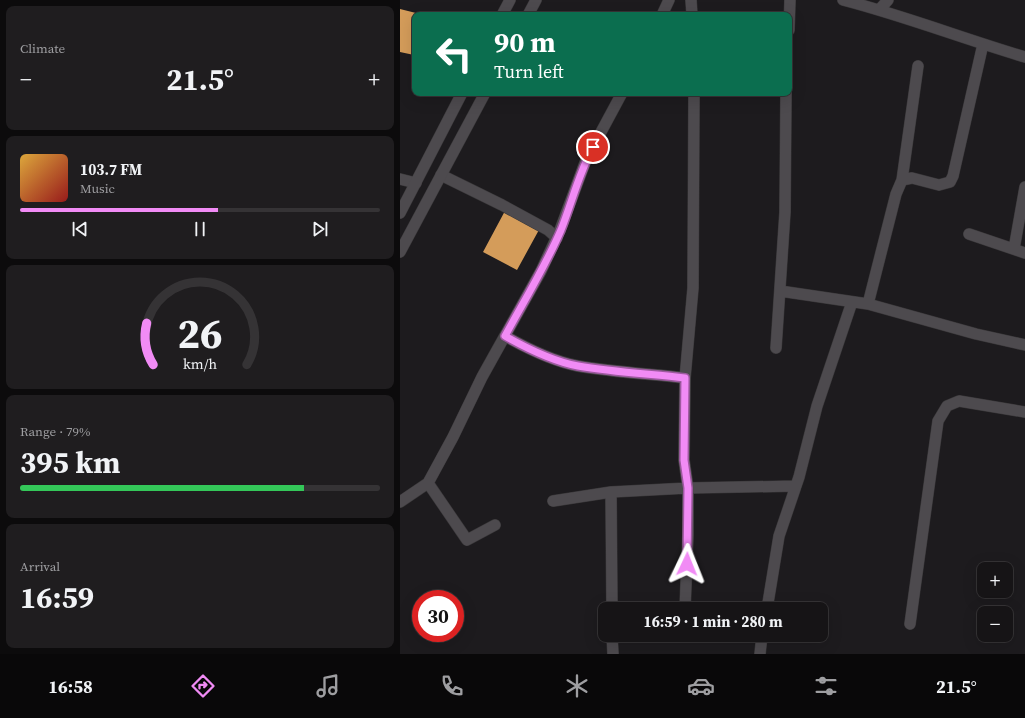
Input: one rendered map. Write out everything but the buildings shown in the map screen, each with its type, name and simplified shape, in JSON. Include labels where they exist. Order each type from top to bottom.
[{"type":"street","points":[[504,12],[510,0]]},
{"type":"street","points":[[530,12],[536,0]]},
{"type":"street","points":[[663,12],[669,0]]},
{"type":"street","points":[[691,0],[692,12]]},
{"type":"street","points":[[790,0],[790,12]]},
{"type":"street","points":[[843,0],[879,10],[1025,57]]},
{"type":"street","points":[[879,10],[888,0]]},
{"type":"street","points":[[902,180],[912,178],[940,185],[950,182],[953,176],[983,44]]},
{"type":"street","points":[[868,304],[896,194],[902,180],[918,66]]},
{"type":"street","points":[[400,213],[460,96]]},
{"type":"street","points":[[400,252],[483,96]]},
{"type":"street","points":[[400,502],[428,483],[541,271],[557,238],[586,160],[620,96]]},
{"type":"street","points":[[685,602],[688,488],[684,460],[685,378],[693,288],[694,96]]},
{"type":"street","points":[[776,348],[785,212],[786,96]]},
{"type":"street","points":[[441,175],[502,205],[548,230],[557,238]]},
{"type":"street","points":[[400,180],[416,183]]},
{"type":"street","points":[[1014,249],[1025,187]]},
{"type":"street","points":[[969,234],[1025,253]]},
{"type":"street","points":[[780,292],[868,304],[969,333],[1025,345]]},
{"type":"street","points":[[768,602],[779,536],[796,486],[817,406],[852,302]]},
{"type":"street","points":[[505,336],[530,350],[553,359],[578,366],[685,378]]},
{"type":"street","points":[[910,624],[938,421],[947,406],[959,401],[1025,412]]},
{"type":"street","points":[[428,483],[467,540],[495,525]]},
{"type":"street","points":[[553,501],[610,492],[688,488],[796,486]]},
{"type":"street","points":[[610,492],[612,602]]},
{"type":"street","points":[[612,642],[612,654]]},
{"type":"street","points":[[760,654],[761,642]]},
{"type":"route","points":[[593,147],[586,160],[560,230],[541,271],[505,336],[530,350],[553,359],[578,366],[685,378],[684,460],[688,488],[687,564]]}]
